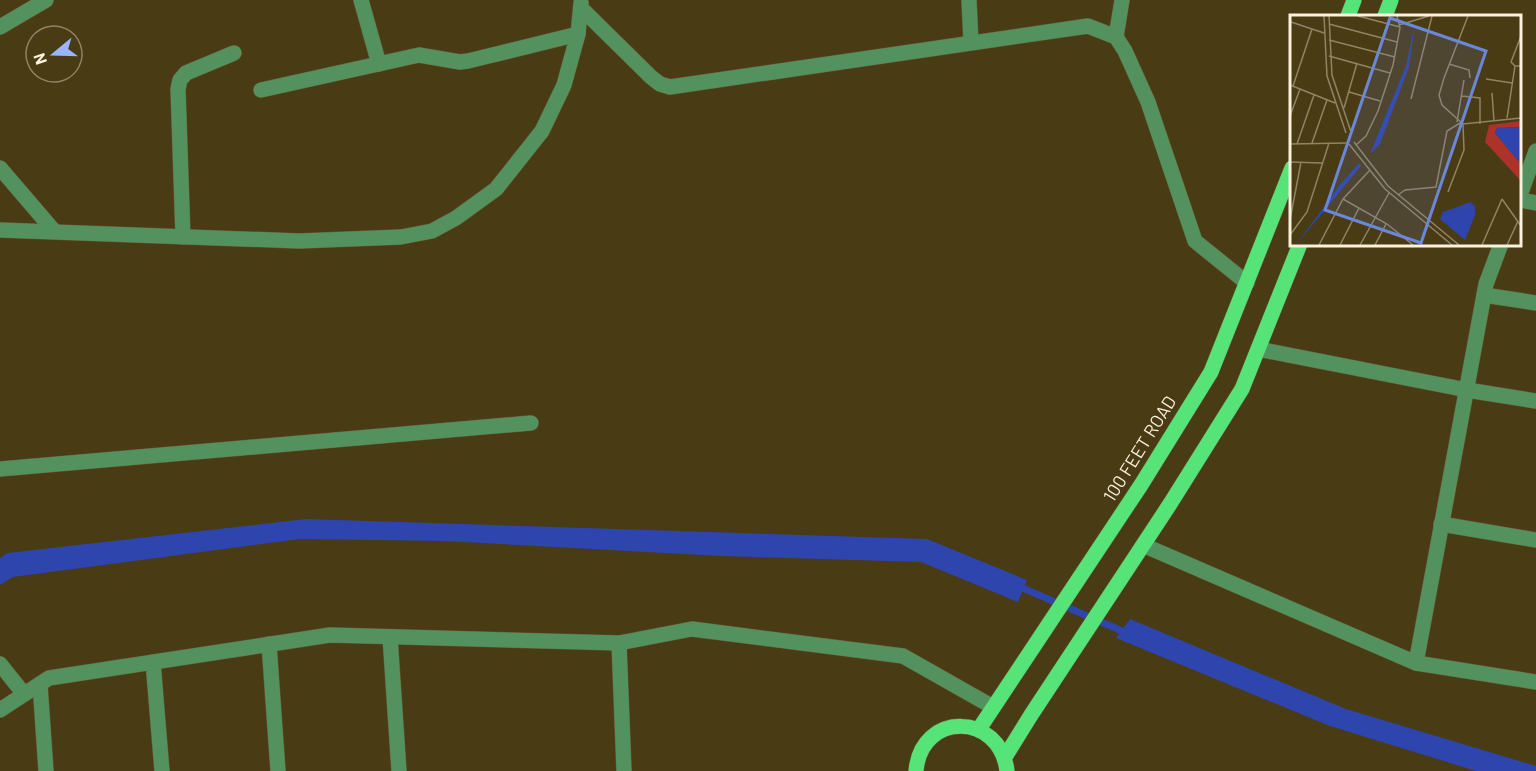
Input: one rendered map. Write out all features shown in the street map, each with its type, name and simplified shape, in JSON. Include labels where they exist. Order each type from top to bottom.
[{"type":"main road","points":[[1348,15],[1354,0]]},
{"type":"main road","points":[[1385,15],[1391,0]]},
{"type":"main road","name":"100 FEET ROAD","points":[[979,729],[1113,527],[1211,372],[1290,173]]},
{"type":"main road","points":[[1006,764],[1079,642],[1242,389],[1299,246]]},
{"type":"main road","points":[[916,771],[916,761],[930,738],[941,730],[953,726],[979,729],[991,736],[999,746],[1006,764]]},
{"type":"street","points":[[0,27],[46,0]]},
{"type":"street","points":[[361,0],[379,64]]},
{"type":"street","points":[[969,0],[971,42]]},
{"type":"street","points":[[1116,37],[1122,0]]},
{"type":"street","points":[[581,5],[651,77],[660,84],[670,87],[1088,26],[1116,37],[1125,51],[1148,102],[1168,155],[1195,241],[1247,283]]},
{"type":"street","points":[[0,230],[299,241],[401,237],[432,231],[456,218],[496,189],[542,131],[564,86],[578,34],[581,5]]},
{"type":"street","points":[[261,90],[419,55],[460,62],[468,61],[578,34]]},
{"type":"street","points":[[183,237],[178,89],[180,80],[186,73],[234,53]]},
{"type":"street","points":[[1521,192],[1536,151]]},
{"type":"street","points":[[0,168],[54,231]]},
{"type":"street","points":[[1521,200],[1536,203]]},
{"type":"street","points":[[1416,663],[1484,295],[1500,246]]},
{"type":"street","points":[[1484,295],[1536,303]]},
{"type":"street","points":[[1258,350],[1536,401]]},
{"type":"street","points":[[0,469],[531,423]]},
{"type":"street","points":[[1441,525],[1536,540]]},
{"type":"street","points":[[1143,545],[1416,663],[1536,682]]},
{"type":"street","points":[[0,710],[49,678],[330,635],[619,643],[692,629],[903,656],[993,707]]},
{"type":"street","points":[[390,637],[399,771]]},
{"type":"street","points":[[619,643],[624,771]]},
{"type":"street","points":[[269,645],[278,771]]},
{"type":"street","points":[[153,662],[162,771]]},
{"type":"street","points":[[0,664],[24,694]]},
{"type":"street","points":[[40,684],[46,771]]},
{"type":"shaded area","points":[[306,519],[927,539],[1027,580],[1018,602],[921,562],[721,556],[444,541],[300,539],[13,577],[0,585],[0,558],[7,553]]},
{"type":"shaded area","points":[[1130,619],[1346,709],[1536,766],[1536,771],[1476,771],[1330,726],[1116,638]]},
{"type":"waterway","points":[[1018,586],[1129,634]]}]
